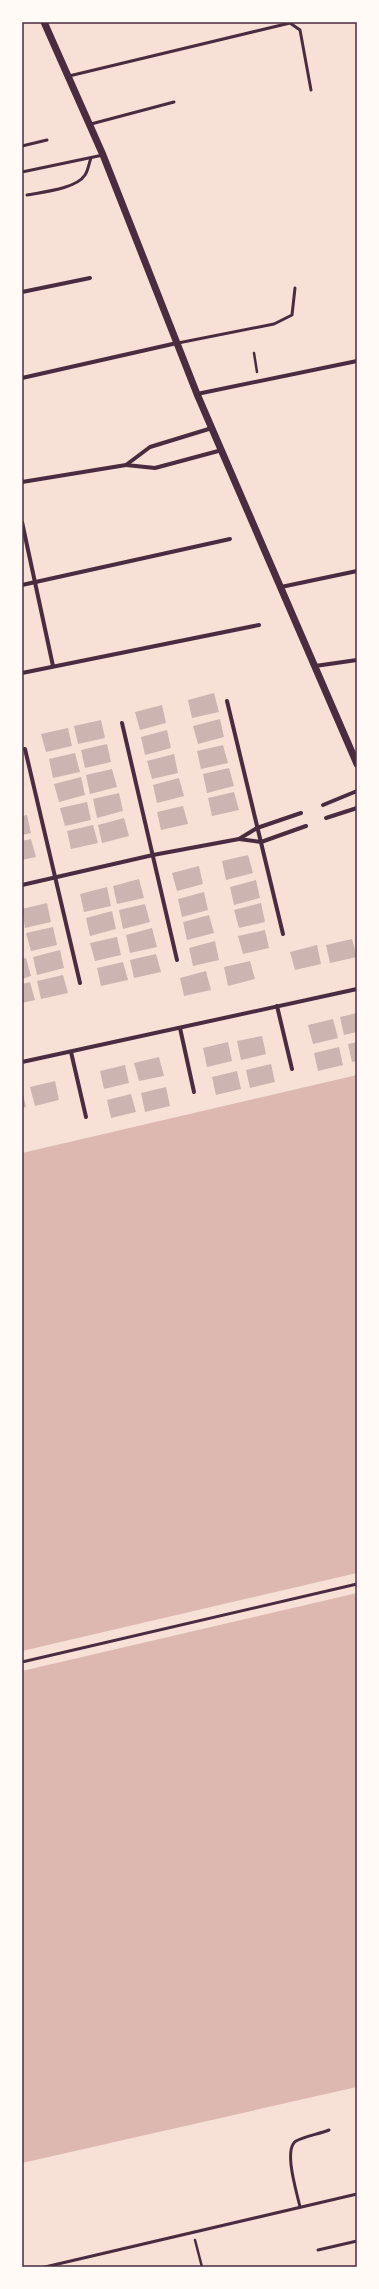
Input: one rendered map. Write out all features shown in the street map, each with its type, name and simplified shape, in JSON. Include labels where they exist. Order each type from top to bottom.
[{"type":"street","points":[[44,22],[103,155],[197,394],[357,764]]},
{"type":"street","points":[[22,292],[90,278]]},
{"type":"street","points":[[22,378],[178,343]]},
{"type":"street","points":[[197,394],[357,361]]},
{"type":"street","points":[[126,465],[150,448],[212,428]]},
{"type":"street","points":[[22,482],[126,465],[155,468],[222,450]]},
{"type":"street","points":[[22,522],[53,666]]},
{"type":"street","points":[[22,585],[230,539]]},
{"type":"street","points":[[281,587],[357,571]]},
{"type":"street","points":[[22,673],[259,625]]},
{"type":"street","points":[[315,666],[357,660]]},
{"type":"street","points":[[227,701],[283,934]]},
{"type":"street","points":[[122,723],[177,960]]},
{"type":"street","points":[[25,749],[80,983]]},
{"type":"street","points":[[323,805],[357,791]]},
{"type":"street","points":[[326,818],[357,808]]},
{"type":"street","points":[[239,839],[257,828],[301,813]]},
{"type":"street","points":[[22,885],[153,855],[239,839],[261,842],[306,826]]},
{"type":"street","points":[[22,1062],[357,989]]},
{"type":"street","points":[[277,1006],[292,1069]]},
{"type":"street","points":[[180,1028],[194,1092]]},
{"type":"street","points":[[71,1052],[86,1117]]},
{"type":"lane","points":[[68,76],[290,23],[300,30],[311,90]]},
{"type":"lane","points":[[89,125],[174,102]]},
{"type":"lane","points":[[22,146],[47,140]]},
{"type":"lane","points":[[22,172],[103,155]]},
{"type":"lane","points":[[27,195],[69,186],[78,181],[85,176],[91,158]]},
{"type":"lane","points":[[178,343],[274,324],[287,319],[292,315],[295,288]]},
{"type":"lane","points":[[22,1662],[357,1584]]},
{"type":"lane","points":[[300,2207],[290,2158],[291,2147],[296,2141],[329,2130]]},
{"type":"lane","points":[[45,2267],[357,2194]]},
{"type":"lane","points":[[318,2250],[357,2242]]},
{"type":"path","points":[[254,352],[259,381]]},
{"type":"path","points":[[193,2232],[202,2267]]},
{"type":"shaded area","points":[[357,1075],[357,1573],[22,1651],[22,1153]]},
{"type":"shaded area","points":[[357,1593],[357,2087],[22,2163],[22,1671]]},
{"type":"building","points":[[214,693],[219,712],[192,718],[188,700]]},
{"type":"building","points":[[162,705],[166,723],[140,730],[135,712]]},
{"type":"building","points":[[220,719],[224,737],[198,744],[193,726]]},
{"type":"building","points":[[101,720],[105,738],[78,744],[74,726]]},
{"type":"building","points":[[68,728],[72,746],[46,752],[41,734]]},
{"type":"building","points":[[167,730],[171,748],[145,755],[141,737]]},
{"type":"building","points":[[107,744],[111,762],[85,768],[81,750]]},
{"type":"building","points":[[223,745],[228,763],[201,769],[197,751]]},
{"type":"building","points":[[75,753],[80,772],[53,778],[49,759]]},
{"type":"building","points":[[174,754],[178,773],[152,779],[147,761]]},
{"type":"building","points":[[229,768],[234,786],[207,793],[203,774]]},
{"type":"building","points":[[112,769],[117,787],[90,794],[86,775]]},
{"type":"building","points":[[81,777],[85,795],[59,802],[54,784]]},
{"type":"building","points":[[179,778],[184,796],[157,803],[153,785]]},
{"type":"building","points":[[234,792],[239,810],[212,816],[208,798]]},
{"type":"building","points":[[119,793],[123,811],[97,818],[93,799]]},
{"type":"building","points":[[87,802],[91,820],[65,826],[60,808]]},
{"type":"building","points":[[183,806],[188,824],[161,830],[157,812]]},
{"type":"building","points":[[27,815],[31,833],[22,835],[22,816]]},
{"type":"building","points":[[124,818],[129,836],[102,843],[98,825]]},
{"type":"building","points":[[93,825],[98,843],[71,849],[67,831]]},
{"type":"building","points":[[31,839],[36,857],[22,860],[22,841]]},
{"type":"building","points":[[248,855],[253,873],[226,880],[222,861]]},
{"type":"building","points":[[199,866],[203,884],[177,891],[172,873]]},
{"type":"building","points":[[139,879],[144,898],[117,904],[113,886]]},
{"type":"building","points":[[256,880],[260,898],[234,905],[230,887]]},
{"type":"building","points":[[107,887],[111,906],[84,912],[80,894]]},
{"type":"building","points":[[204,892],[208,910],[182,917],[178,899]]},
{"type":"building","points":[[47,903],[51,922],[25,928],[22,909]]},
{"type":"building","points":[[261,903],[265,922],[239,928],[234,910]]},
{"type":"building","points":[[145,904],[150,922],[123,929],[119,910]]},
{"type":"building","points":[[112,911],[116,929],[90,936],[86,918]]},
{"type":"building","points":[[209,915],[214,933],[187,940],[183,922]]},
{"type":"building","points":[[53,927],[57,945],[31,951],[26,933]]},
{"type":"building","points":[[152,928],[157,947],[130,953],[126,935]]},
{"type":"building","points":[[265,930],[269,948],[243,954],[238,936]]},
{"type":"building","points":[[117,937],[121,955],[95,961],[90,943]]},
{"type":"building","points":[[352,939],[357,957],[330,963],[326,945]]},
{"type":"building","points":[[215,941],[219,960],[193,966],[189,948]]},
{"type":"building","points":[[317,945],[321,964],[295,970],[290,952]]},
{"type":"building","points":[[60,950],[64,968],[37,975],[33,957]]},
{"type":"building","points":[[156,954],[161,972],[134,978],[130,960]]},
{"type":"building","points":[[26,958],[31,976],[22,979],[22,959]]},
{"type":"building","points":[[250,961],[255,979],[228,986],[224,967]]},
{"type":"building","points":[[123,962],[128,980],[101,986],[97,968]]},
{"type":"building","points":[[206,971],[211,990],[184,996],[180,978]]},
{"type":"building","points":[[63,975],[68,993],[41,999],[37,981]]},
{"type":"building","points":[[30,982],[35,1000],[22,1003],[22,984]]},
{"type":"building","points":[[357,1013],[357,1032],[344,1035],[340,1017]]},
{"type":"building","points":[[333,1019],[338,1038],[313,1044],[308,1025]]},
{"type":"building","points":[[262,1036],[266,1054],[241,1060],[237,1041]]},
{"type":"building","points":[[228,1042],[232,1061],[207,1067],[203,1048]]},
{"type":"building","points":[[357,1042],[357,1061],[352,1062],[348,1044]]},
{"type":"building","points":[[339,1047],[343,1065],[318,1071],[314,1053]]},
{"type":"building","points":[[159,1057],[164,1076],[139,1081],[134,1063]]},
{"type":"building","points":[[271,1064],[275,1082],[250,1088],[246,1070]]},
{"type":"building","points":[[125,1065],[129,1083],[104,1089],[100,1071]]},
{"type":"building","points":[[237,1071],[241,1089],[216,1095],[212,1077]]},
{"type":"building","points":[[55,1081],[59,1100],[35,1106],[30,1087]]},
{"type":"building","points":[[166,1087],[170,1106],[145,1112],[141,1093]]},
{"type":"building","points":[[22,1090],[26,1107],[22,1108]]},
{"type":"building","points":[[131,1094],[136,1112],[111,1118],[107,1100]]}]
